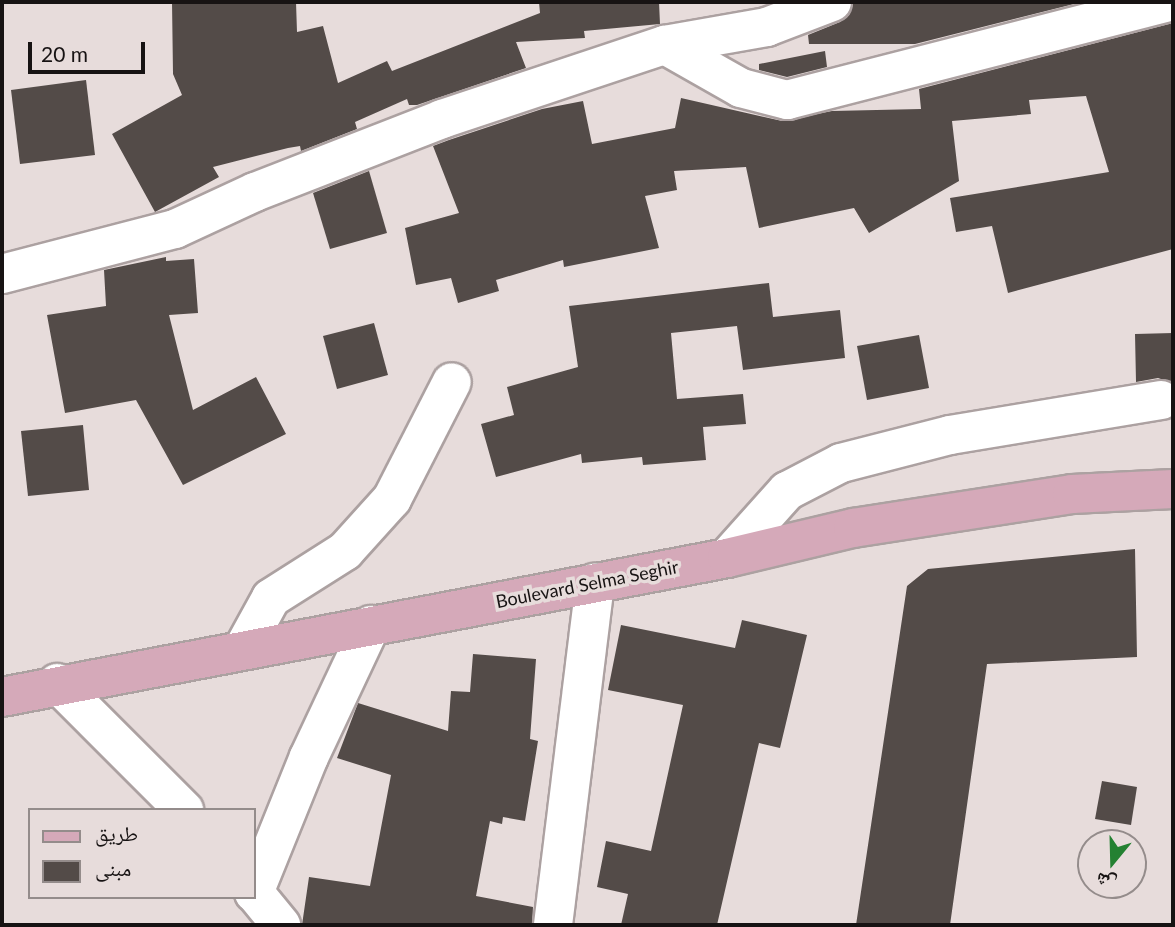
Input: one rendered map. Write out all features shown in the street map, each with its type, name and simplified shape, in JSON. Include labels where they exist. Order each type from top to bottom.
[{"type":"main road","name":"Boulevard Selma Seghir","points":[[2,696],[57,683],[727,558],[853,528],[1072,494],[1173,489]]},
{"type":"street","points":[[2,274],[175,229],[255,192],[442,119],[665,45],[767,27],[832,2]]},
{"type":"street","points":[[665,45],[741,88],[788,100],[1169,2]]},
{"type":"street","points":[[243,649],[271,598],[345,551],[392,499],[452,382]]},
{"type":"street","points":[[727,558],[787,491],[841,463],[950,435],[1161,400]]},
{"type":"street","points":[[553,925],[595,583]]},
{"type":"street","points":[[256,887],[309,757],[371,625]]},
{"type":"street","points":[[57,683],[182,808]]},
{"type":"street","points":[[256,894],[281,925]]},
{"type":"building","points":[[172,2],[296,2],[297,32],[323,26],[338,83],[387,61],[392,71],[540,13],[539,2],[659,2],[660,24],[584,31],[585,38],[516,42],[526,68],[417,105],[409,105],[407,99],[355,122],[357,129],[301,151],[300,146],[288,148],[213,167],[219,177],[155,212],[112,134],[182,95],[173,74]]},
{"type":"building","points":[[853,2],[1082,2],[915,44],[809,44],[808,35],[840,22],[849,15]]},
{"type":"building","points":[[1173,23],[1173,249],[1008,293],[992,226],[956,232],[950,198],[1109,172],[1086,96],[1029,100],[1031,114],[952,121],[959,181],[869,233],[854,208],[759,228],[746,167],[674,171],[677,190],[645,196],[659,248],[564,267],[563,260],[496,280],[499,291],[458,303],[451,278],[416,285],[405,228],[459,213],[433,146],[449,140],[542,109],[583,101],[592,144],[675,128],[681,98],[782,121],[832,111],[921,109],[919,89]]},
{"type":"building","points":[[825,51],[827,67],[787,77],[759,70],[759,64]]},
{"type":"building","points":[[86,80],[95,155],[20,164],[11,90]]},
{"type":"building","points":[[369,171],[387,233],[330,249],[313,193]]},
{"type":"building","points":[[166,257],[166,261],[194,259],[198,313],[169,315],[193,410],[256,377],[286,434],[183,485],[136,400],[65,413],[47,315],[106,306],[104,270]]},
{"type":"building","points":[[769,283],[773,317],[840,310],[845,358],[743,370],[737,326],[671,333],[677,399],[743,394],[746,424],[703,427],[706,460],[643,465],[642,457],[582,463],[581,454],[496,477],[481,424],[514,415],[507,387],[578,367],[569,306]]},
{"type":"building","points":[[374,323],[388,375],[337,389],[323,336]]},
{"type":"building","points":[[1173,333],[1173,383],[1158,378],[1136,382],[1135,334]]},
{"type":"building","points":[[919,335],[929,388],[867,400],[857,346]]},
{"type":"building","points":[[83,425],[89,490],[28,496],[21,431]]},
{"type":"building","points":[[1135,549],[1137,657],[987,664],[950,925],[856,925],[907,586],[928,569]]},
{"type":"building","points":[[742,620],[807,635],[780,748],[759,743],[717,925],[621,925],[628,894],[597,887],[606,841],[651,851],[683,705],[608,690],[621,625],[735,648]]},
{"type":"building","points":[[473,654],[536,659],[530,739],[538,741],[525,821],[503,817],[502,824],[490,821],[476,896],[533,907],[532,925],[302,925],[309,877],[370,886],[391,775],[337,758],[358,703],[448,731],[451,691],[470,692]]},
{"type":"building","points":[[1102,781],[1137,787],[1131,825],[1095,819]]}]
